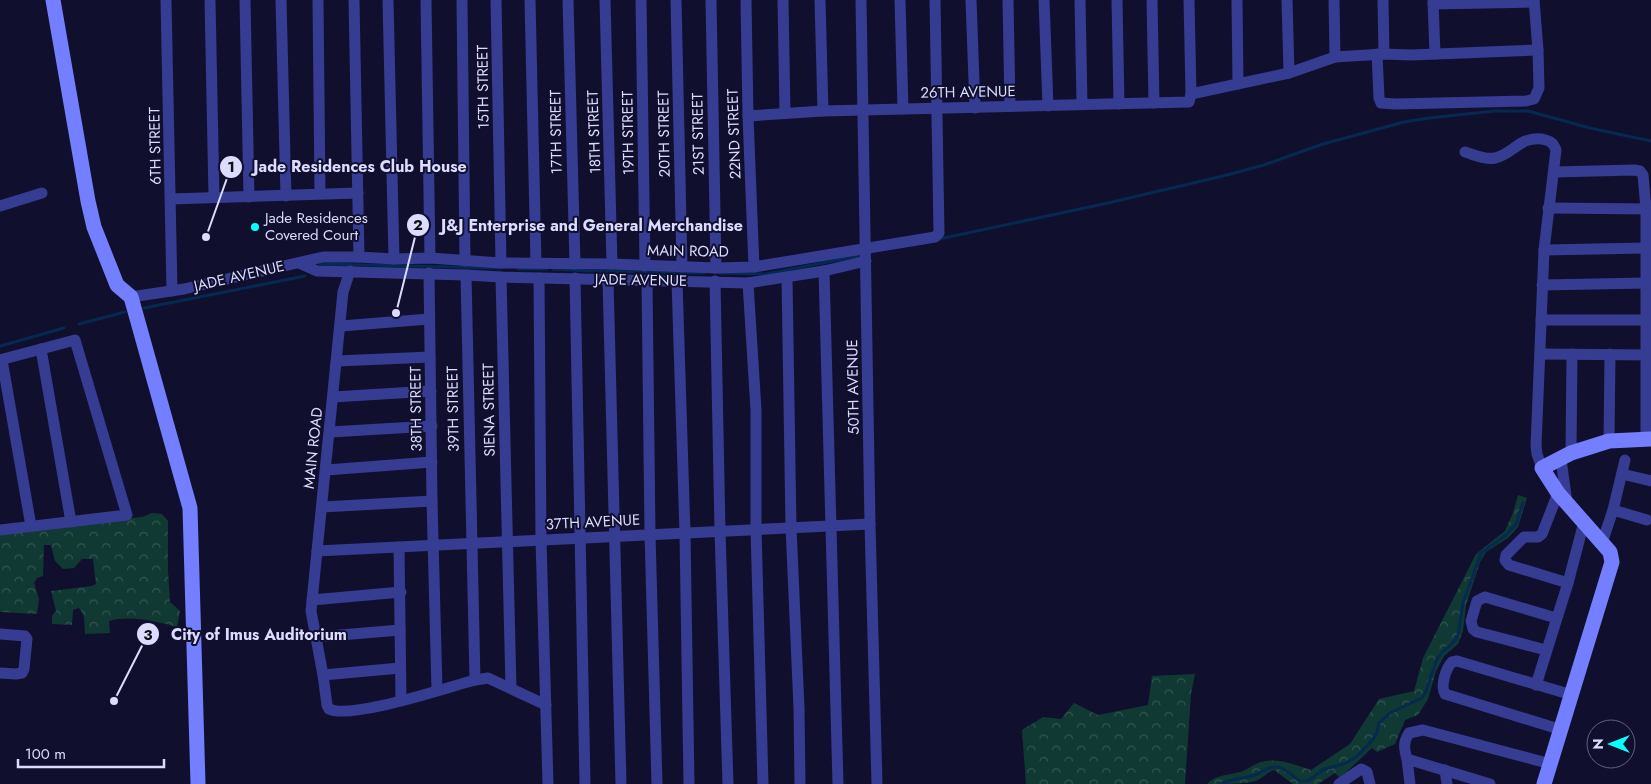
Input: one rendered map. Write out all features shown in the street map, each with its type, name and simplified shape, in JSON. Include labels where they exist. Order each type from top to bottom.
[{"type":"street","points":[[53,0],[94,226],[117,285],[131,297],[190,508],[198,784]]},
{"type":"street","name":"6TH STREET","points":[[166,0],[172,291]]},
{"type":"street","points":[[210,0],[214,197]]},
{"type":"street","points":[[245,0],[249,197]]},
{"type":"street","points":[[281,0],[286,196]]},
{"type":"street","points":[[318,0],[320,194]]},
{"type":"street","points":[[354,0],[359,257]]},
{"type":"street","points":[[388,0],[394,259]]},
{"type":"street","points":[[426,0],[430,258]]},
{"type":"street","points":[[462,0],[465,261]]},
{"type":"street","name":"15TH STREET","points":[[496,0],[501,263]]},
{"type":"street","points":[[530,0],[536,263]]},
{"type":"street","name":"17TH STREET","points":[[568,0],[575,264]]},
{"type":"street","name":"18TH STREET","points":[[605,0],[612,264]]},
{"type":"street","name":"19TH STREET","points":[[640,0],[646,266]]},
{"type":"street","name":"20TH STREET","points":[[676,0],[682,267]]},
{"type":"street","name":"21ST STREET","points":[[711,0],[716,268]]},
{"type":"street","name":"22ND STREET","points":[[746,0],[754,267]]},
{"type":"street","points":[[783,0],[785,113]]},
{"type":"street","points":[[820,0],[823,111]]},
{"type":"street","name":"50TH AVENUE","points":[[861,0],[870,524],[877,784]]},
{"type":"street","points":[[900,0],[903,109]]},
{"type":"street","points":[[866,256],[935,237],[939,233],[935,0]]},
{"type":"street","points":[[971,0],[975,108]]},
{"type":"street","points":[[1008,0],[1010,106]]},
{"type":"street","points":[[1044,0],[1048,106]]},
{"type":"street","points":[[1080,0],[1082,104]]},
{"type":"street","points":[[1117,0],[1119,104]]},
{"type":"street","points":[[1152,0],[1154,103]]},
{"type":"street","points":[[1189,0],[1190,98]]},
{"type":"street","points":[[1237,0],[1238,84]]},
{"type":"street","points":[[1286,0],[1289,73]]},
{"type":"street","points":[[1334,0],[1335,57]]},
{"type":"street","points":[[1383,0],[1379,98],[1381,103],[1396,104],[1526,101],[1534,99],[1539,88],[1534,1],[1433,2],[1435,54]]},
{"type":"street","name":"26TH AVENUE","points":[[748,116],[823,111],[1154,103],[1190,98],[1238,84],[1289,73],[1335,57],[1538,50]]},
{"type":"street","points":[[1465,152],[1493,158],[1501,156],[1522,142],[1538,139],[1550,141],[1554,144],[1556,153],[1544,250],[1536,454],[1542,468],[1563,498],[1610,552],[1612,562],[1544,784]]},
{"type":"street","points":[[1542,468],[1566,456],[1609,441],[1648,439],[1649,320],[1646,248],[1649,209],[1643,175],[1640,171],[1554,172]]},
{"type":"street","points":[[0,206],[42,193]]},
{"type":"street","points":[[171,199],[358,193]]},
{"type":"street","points":[[1548,208],[1649,209]]},
{"type":"street","points":[[1544,250],[1646,248]]},
{"type":"street","name":"JADE AVENUE","points":[[131,297],[172,291],[299,263],[314,270],[466,275],[501,278],[748,283],[824,271],[866,256]]},
{"type":"street","name":"MAIN ROAD","points":[[299,263],[323,257],[359,257],[394,259],[430,258],[501,263],[612,264],[716,268],[754,267],[866,256]]},
{"type":"street","name":"MAIN ROAD","points":[[312,600],[343,292],[350,271]]},
{"type":"street","points":[[824,271],[838,784]]},
{"type":"street","name":"38TH STREET","points":[[429,274],[437,690]]},
{"type":"street","name":"39TH STREET","points":[[466,275],[474,680]]},
{"type":"street","points":[[787,277],[800,784]]},
{"type":"street","name":"SIENA STREET","points":[[501,278],[511,688]]},
{"type":"street","points":[[539,278],[541,540],[548,784]]},
{"type":"street","points":[[575,278],[585,784]]},
{"type":"street","points":[[608,280],[621,784]]},
{"type":"street","points":[[647,280],[650,534],[657,784]]},
{"type":"street","points":[[677,281],[685,533],[689,784]]},
{"type":"street","points":[[715,281],[728,784]]},
{"type":"street","points":[[1542,285],[1646,282]]},
{"type":"street","points":[[748,283],[756,410],[756,529],[763,784]]},
{"type":"street","points":[[340,326],[429,319]]},
{"type":"street","points":[[1541,320],[1649,320]]},
{"type":"street","points":[[0,530],[127,515],[76,340],[1,360],[31,526]]},
{"type":"street","points":[[41,349],[71,522]]},
{"type":"street","points":[[1540,354],[1648,355]]},
{"type":"street","points":[[1568,583],[1509,565],[1505,560],[1506,555],[1524,537],[1538,537],[1542,534],[1563,498],[1572,354]]},
{"type":"street","points":[[1609,441],[1610,354]]},
{"type":"street","points":[[337,361],[430,357]]},
{"type":"street","points":[[333,397],[431,391]]},
{"type":"street","points":[[330,432],[432,426]]},
{"type":"street","points":[[1602,543],[1613,510],[1625,460]]},
{"type":"street","points":[[326,470],[432,462]]},
{"type":"street","points":[[1622,474],[1651,481]]},
{"type":"street","points":[[322,507],[432,501]]},
{"type":"street","points":[[1613,510],[1647,520]]},
{"type":"street","points":[[1536,685],[1568,583],[1584,522]]},
{"type":"street","name":"37TH AVENUE","points":[[317,551],[870,524]]},
{"type":"street","points":[[399,547],[401,700]]},
{"type":"street","points":[[401,592],[312,600],[311,611],[329,709],[340,712],[369,708],[488,678],[546,705]]},
{"type":"street","points":[[1546,650],[1477,632],[1473,629],[1471,621],[1477,601],[1485,597],[1556,618]]},
{"type":"street","points":[[317,638],[400,630]]},
{"type":"street","points":[[0,634],[25,636],[27,639],[22,673],[0,674]]},
{"type":"street","points":[[1562,730],[1447,695],[1442,689],[1448,666],[1454,661],[1572,695]]},
{"type":"street","points":[[323,675],[400,668]]},
{"type":"street","points":[[1410,784],[1404,746],[1409,733],[1423,730],[1551,764]]},
{"type":"street","points":[[1407,759],[1484,783]]},
{"type":"street","points":[[1339,784],[1361,769],[1368,772],[1370,784]]},
{"type":"street","points":[[1445,770],[1447,784]]},
{"type":"green space","points":[[1518,495],[1527,498],[1518,527],[1508,538],[1486,552],[1480,562],[1466,605],[1463,631],[1458,644],[1444,656],[1436,671],[1428,699],[1418,715],[1405,720],[1395,744],[1377,752],[1372,748],[1340,778],[1335,773],[1318,784],[1293,784],[1274,770],[1256,781],[1232,784],[1207,784],[1218,777],[1240,772],[1258,763],[1274,760],[1311,770],[1350,744],[1379,699],[1414,691],[1423,658],[1476,554],[1505,531]]},
{"type":"green space","points":[[152,513],[162,514],[168,521],[170,602],[180,611],[177,627],[152,621],[117,619],[109,621],[110,633],[85,634],[84,616],[79,608],[73,610],[72,625],[52,624],[52,616],[56,611],[51,591],[96,584],[93,559],[82,559],[74,568],[63,569],[55,561],[51,545],[44,545],[43,576],[37,578],[34,583],[39,599],[37,614],[0,612],[0,533],[142,517]]},
{"type":"green space","points":[[1195,674],[1191,694],[1185,784],[1026,784],[1022,730],[1043,717],[1061,719],[1074,703],[1098,715],[1148,705],[1152,676]]},
{"type":"waterway","points":[[939,239],[1223,176],[1264,165],[1323,144],[1404,122],[1429,118],[1495,111],[1528,111],[1590,128],[1651,141]]},
{"type":"waterway","points":[[720,273],[766,274],[859,256]]},
{"type":"waterway","points":[[320,264],[499,268]]},
{"type":"waterway","points":[[518,269],[547,269]]},
{"type":"waterway","points":[[553,269],[704,273]]},
{"type":"waterway","points":[[144,308],[305,276]]},
{"type":"waterway","points":[[79,324],[125,312]]},
{"type":"waterway","points":[[0,346],[64,328]]},
{"type":"waterway","points":[[1221,784],[1255,775],[1274,767],[1283,769],[1300,781],[1308,781],[1324,769],[1344,764],[1356,757],[1376,735],[1379,723],[1390,713],[1422,698],[1437,659],[1458,636],[1463,603],[1481,553],[1506,535],[1516,524],[1523,503]]},
{"type":"place","name":"Jade Residences Covered Court","points":[[255,227]]},
{"type":"place","name":"Jade Residences Club House","points":[[206,237]]},
{"type":"place","name":"J&J Enterprise and General Merchandise","points":[[396,313]]},
{"type":"place","name":"City of Imus Auditorium","points":[[114,701]]}]
